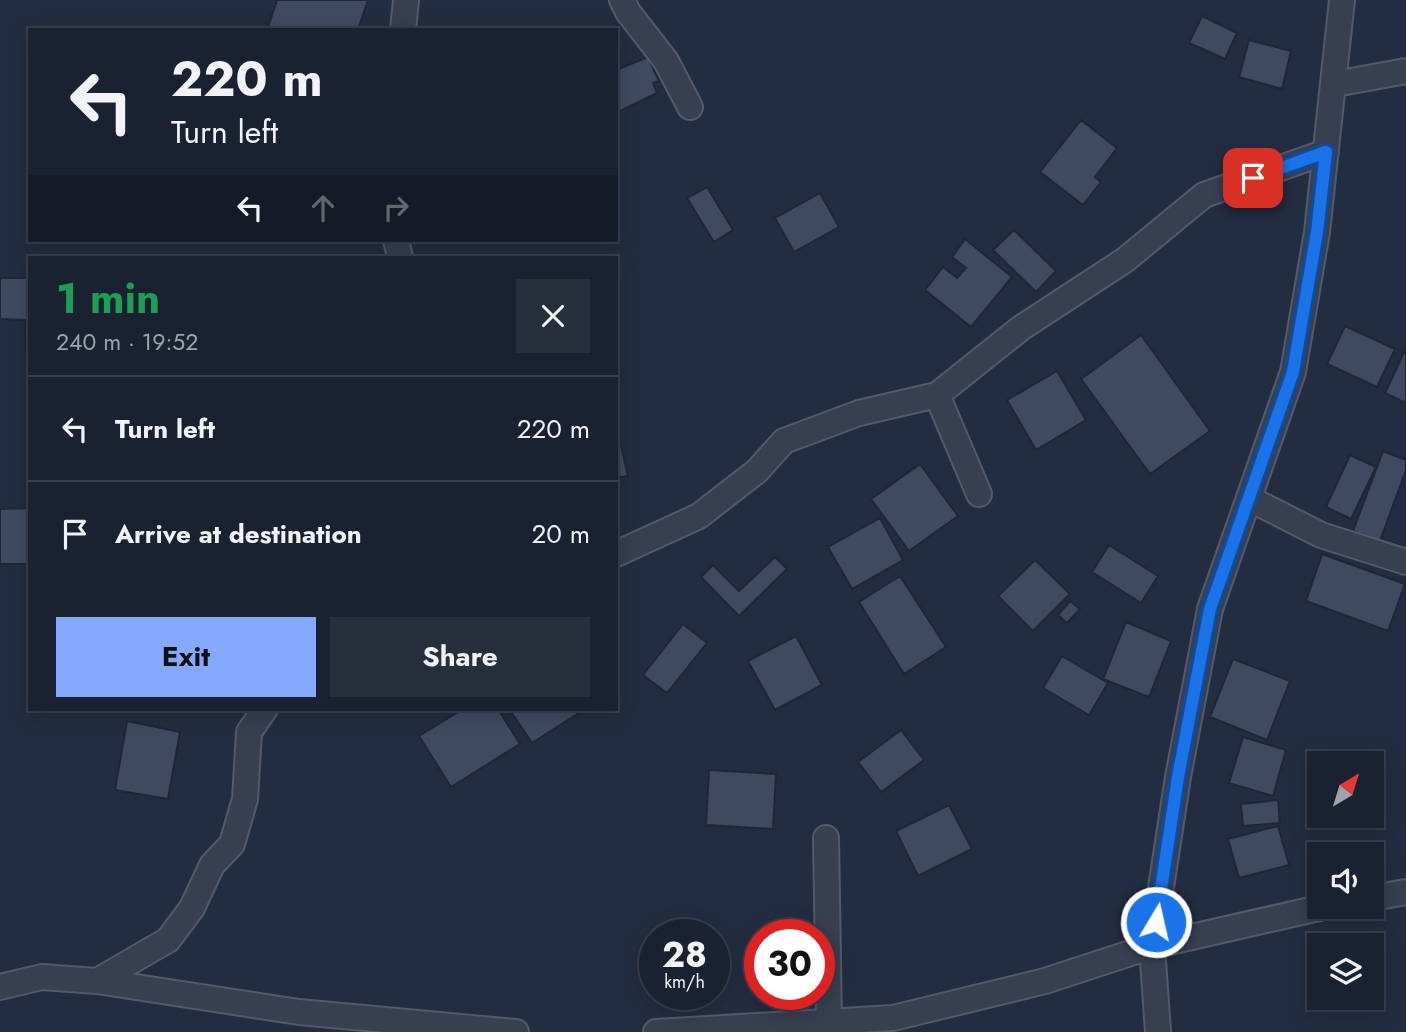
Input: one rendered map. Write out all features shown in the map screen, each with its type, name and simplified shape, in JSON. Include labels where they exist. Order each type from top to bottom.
[{"type":"street","points":[[403,28],[406,0]]},
{"type":"street","points":[[622,0],[628,12],[666,61],[690,107]]},
{"type":"street","points":[[1158,1032],[1152,946],[1178,777],[1210,609],[1293,372],[1317,232],[1342,0]]},
{"type":"street","points":[[1335,84],[1406,71]]},
{"type":"street","points":[[618,553],[699,516],[757,471],[784,441],[859,413],[937,395],[1021,328],[1125,260],[1204,195],[1326,152]]},
{"type":"street","points":[[937,395],[979,494]]},
{"type":"street","points":[[1250,499],[1321,535],[1406,562]]},
{"type":"street","points":[[97,981],[168,940],[192,908],[212,865],[232,844],[245,799],[249,732],[264,711]]},
{"type":"street","points":[[826,838],[829,1022]]},
{"type":"street","points":[[1384,896],[1406,892]]},
{"type":"street","points":[[656,1032],[893,1018],[1045,981],[1152,946],[1307,911]]},
{"type":"street","points":[[0,987],[42,977],[97,981],[299,1012],[516,1032]]},
{"type":"building","points":[[277,0],[368,0],[359,28],[268,28]]},
{"type":"building","points":[[1202,16],[1237,33],[1225,59],[1189,43]]},
{"type":"building","points":[[1249,40],[1291,51],[1282,89],[1239,77]]},
{"type":"building","points":[[648,57],[659,81],[653,83],[657,93],[618,112],[618,69]]},
{"type":"building","points":[[1081,120],[1117,148],[1095,177],[1101,182],[1083,205],[1040,172]]},
{"type":"building","points":[[707,187],[733,230],[714,242],[687,198]]},
{"type":"building","points":[[820,193],[839,227],[794,252],[775,218]]},
{"type":"building","points":[[1014,230],[1056,271],[1036,292],[993,250]]},
{"type":"building","points":[[965,239],[1012,277],[971,327],[925,290],[943,267],[957,278],[966,268],[952,257]]},
{"type":"building","points":[[0,278],[28,278],[28,350],[25,320],[0,319]]},
{"type":"building","points":[[1345,326],[1395,349],[1377,387],[1327,364]]},
{"type":"building","points":[[1141,335],[1210,431],[1150,474],[1081,379]]},
{"type":"building","points":[[1406,348],[1406,403],[1385,393]]},
{"type":"building","points":[[1057,371],[1086,420],[1036,450],[1007,400]]},
{"type":"building","points":[[618,433],[628,476],[618,478]]},
{"type":"building","points":[[1383,451],[1406,460],[1406,470],[1380,541],[1353,531]]},
{"type":"building","points":[[1350,455],[1376,467],[1351,519],[1326,507]]},
{"type":"building","points":[[920,464],[958,516],[909,551],[871,499]]},
{"type":"building","points":[[28,508],[28,564],[0,564],[0,509]]},
{"type":"building","points":[[880,518],[903,560],[852,589],[828,547]]},
{"type":"building","points":[[1109,545],[1158,576],[1141,603],[1092,572]]},
{"type":"building","points":[[1322,554],[1405,584],[1388,631],[1306,601]]},
{"type":"building","points":[[775,557],[787,569],[739,616],[701,577],[713,565],[739,591]]},
{"type":"building","points":[[1035,560],[1070,594],[1033,631],[998,596]]},
{"type":"building","points":[[900,576],[946,647],[904,674],[859,602]]},
{"type":"building","points":[[1070,601],[1080,609],[1067,623],[1058,615]]},
{"type":"building","points":[[1126,622],[1171,641],[1149,697],[1103,679]]},
{"type":"building","points":[[683,624],[707,643],[667,693],[643,675]]},
{"type":"building","points":[[796,636],[822,685],[775,710],[748,661]]},
{"type":"building","points":[[1062,656],[1108,683],[1089,715],[1043,688]]},
{"type":"building","points":[[1233,659],[1290,681],[1267,740],[1210,717]]},
{"type":"building","points":[[460,711],[499,711],[520,744],[451,787],[419,736]]},
{"type":"building","points":[[510,711],[582,711],[532,743]]},
{"type":"building","points":[[127,721],[180,732],[168,799],[115,790]]},
{"type":"building","points":[[901,730],[924,760],[881,792],[858,762]]},
{"type":"building","points":[[1243,737],[1286,750],[1273,796],[1229,783]]},
{"type":"building","points":[[709,770],[776,774],[773,829],[706,825]]},
{"type":"building","points":[[1278,800],[1280,823],[1243,826],[1241,804]]},
{"type":"building","points":[[949,805],[972,849],[918,876],[896,831]]},
{"type":"building","points":[[1278,826],[1289,865],[1239,878],[1228,839]]},
{"type":"route","points":[[1156,922],[1178,777],[1210,609],[1293,372],[1317,232],[1326,152],[1253,178]]}]
